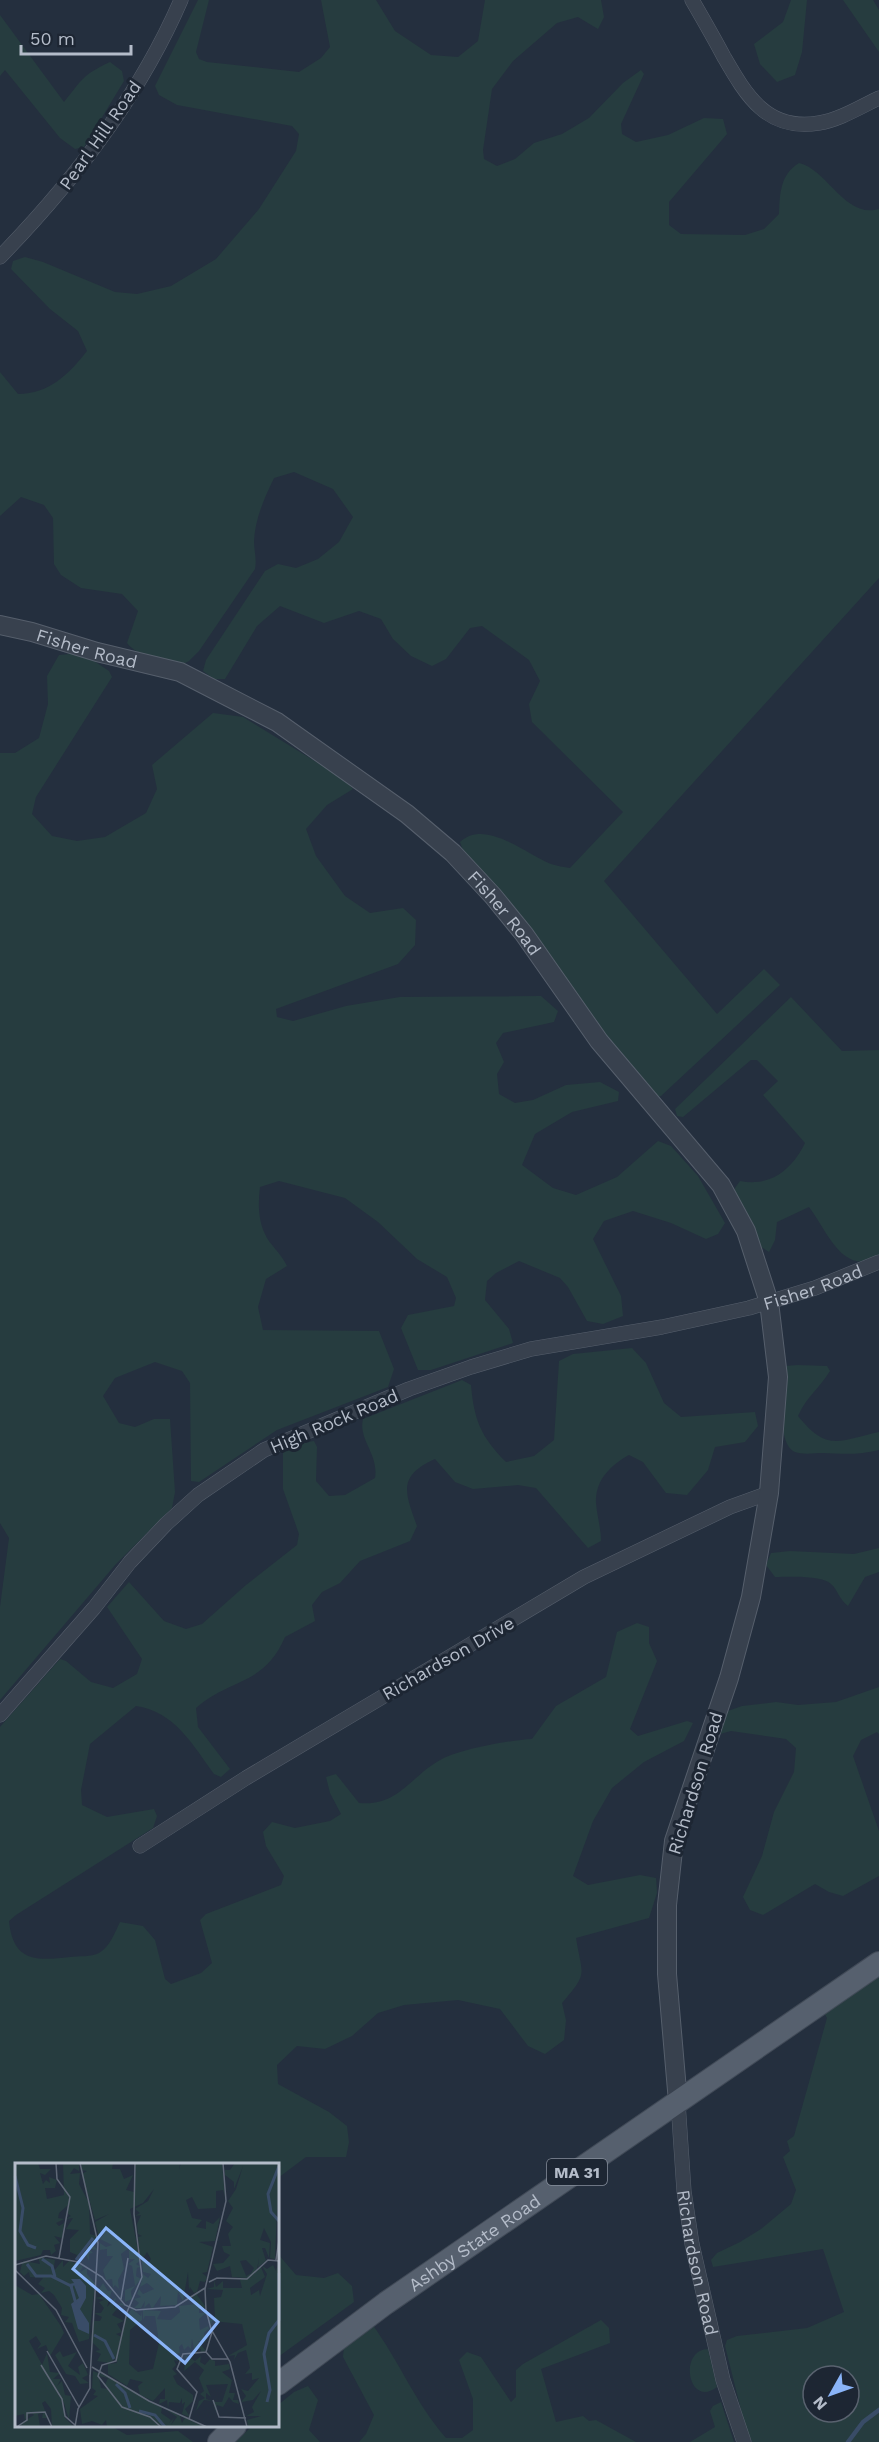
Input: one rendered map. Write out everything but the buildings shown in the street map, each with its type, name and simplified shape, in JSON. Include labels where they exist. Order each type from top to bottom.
[{"type":"main road","name":"Ashby State Road","points":[[279,2383],[377,2309],[879,1962]]},
{"type":"main road","points":[[219,2442],[234,2427]]},
{"type":"street","name":"Pearl Hill Road","points":[[0,257],[72,178],[134,90],[169,29],[181,0]]},
{"type":"street","points":[[692,0],[745,92],[758,107],[776,118],[793,123],[818,124],[879,98]]},
{"type":"street","name":"Fisher Road","points":[[0,625],[180,672],[236,698],[317,748],[408,814],[453,853],[524,934],[599,1041],[721,1185],[746,1231],[769,1302],[814,1288],[879,1262]]},
{"type":"street","name":"Richardson Road","points":[[744,2442],[723,2380],[692,2244],[684,2191],[667,1974],[667,1905],[674,1841],[729,1678],[752,1598],[769,1493],[778,1377],[769,1302]]},
{"type":"street","name":"High Rock Road","points":[[0,1715],[94,1608],[130,1562],[166,1524],[198,1495],[264,1450],[409,1389],[531,1349],[662,1327],[769,1302]]},
{"type":"street","name":"Richardson Drive","points":[[140,1846],[246,1778],[584,1577],[730,1507],[769,1493]]},
{"type":"green space","points":[[198,0],[209,0],[196,52],[199,59],[207,62],[299,72],[321,58],[330,47],[321,0],[376,0],[395,31],[431,55],[458,57],[478,41],[485,0],[601,0],[604,17],[598,29],[578,17],[557,23],[513,61],[492,89],[483,150],[484,159],[497,166],[515,159],[534,143],[562,134],[589,118],[623,83],[641,70],[644,74],[621,124],[622,134],[636,142],[668,135],[704,118],[723,119],[727,134],[669,202],[669,225],[681,234],[745,235],[764,229],[779,214],[782,185],[788,173],[799,163],[809,167],[846,201],[856,207],[867,210],[879,209],[879,578],[604,881],[717,1014],[764,969],[780,985],[661,1096],[655,1097],[651,1094],[465,856],[460,842],[470,836],[481,834],[493,836],[506,840],[551,864],[570,868],[623,812],[532,722],[529,704],[540,681],[529,660],[482,626],[470,628],[446,659],[432,666],[411,656],[393,639],[381,619],[359,611],[324,623],[280,606],[257,626],[225,679],[214,679],[203,671],[206,660],[265,571],[278,564],[296,568],[318,559],[339,542],[353,517],[333,489],[294,472],[274,478],[264,500],[255,532],[255,569],[199,651],[181,665],[145,655],[127,643],[138,611],[122,594],[81,588],[61,575],[54,564],[53,518],[44,505],[21,497],[0,516],[0,372],[18,394],[39,391],[65,375],[87,351],[78,331],[50,309],[11,269],[13,261],[25,257],[43,262],[115,292],[137,294],[171,286],[216,259],[259,209],[296,151],[299,134],[292,126],[177,105],[159,95],[155,86]]},
{"type":"green space","points":[[791,0],[807,0],[802,52],[795,75],[777,82],[760,64],[754,44],[783,22]]},
{"type":"green space","points":[[843,0],[873,0],[879,10],[879,52]]},
{"type":"green space","points":[[0,15],[64,102],[83,79],[110,62],[122,71],[124,81],[84,147],[75,149],[60,138],[5,70],[0,76]]},
{"type":"green space","points":[[82,653],[109,671],[112,677],[36,797],[32,814],[52,836],[77,841],[105,837],[146,813],[157,789],[152,765],[213,713],[243,717],[344,779],[353,789],[327,805],[306,829],[316,856],[345,896],[370,913],[403,908],[416,920],[415,945],[398,964],[276,1009],[277,1017],[293,1021],[346,1006],[400,997],[541,996],[558,1011],[554,1022],[503,1033],[496,1043],[504,1062],[497,1074],[499,1094],[515,1103],[533,1100],[566,1085],[600,1082],[619,1092],[618,1101],[572,1112],[535,1134],[522,1165],[553,1188],[576,1195],[617,1177],[658,1141],[671,1146],[698,1176],[725,1223],[718,1234],[706,1239],[671,1223],[633,1211],[604,1221],[593,1239],[621,1296],[623,1316],[603,1324],[587,1321],[568,1287],[560,1278],[519,1261],[496,1273],[487,1281],[485,1300],[509,1329],[513,1343],[431,1370],[418,1370],[401,1328],[408,1315],[454,1306],[456,1298],[447,1277],[417,1259],[378,1222],[345,1198],[279,1181],[260,1187],[261,1223],[267,1238],[287,1266],[266,1279],[258,1307],[263,1330],[379,1331],[394,1369],[388,1387],[277,1430],[199,1482],[191,1481],[190,1383],[182,1371],[155,1362],[115,1378],[103,1396],[119,1423],[135,1427],[154,1419],[170,1419],[175,1492],[172,1508],[116,1564],[0,1700],[0,1607],[9,1538],[0,1523],[0,753],[15,753],[39,738],[48,704],[47,676],[59,655]]},
{"type":"green space","points":[[791,997],[842,1051],[879,1050],[879,1257],[866,1261],[855,1261],[846,1256],[830,1239],[809,1207],[777,1222],[775,1240],[769,1252],[758,1245],[735,1194],[735,1188],[740,1181],[761,1181],[779,1174],[794,1161],[805,1143],[763,1095],[778,1081],[757,1060],[751,1060],[683,1117],[677,1116],[675,1109]]},
{"type":"green space","points":[[632,1348],[646,1363],[664,1403],[681,1417],[755,1412],[758,1426],[745,1442],[715,1447],[708,1470],[687,1495],[666,1493],[643,1462],[629,1455],[616,1463],[601,1480],[596,1495],[601,1541],[588,1548],[536,1488],[518,1485],[473,1489],[455,1482],[435,1459],[423,1465],[414,1472],[407,1486],[409,1504],[417,1526],[410,1541],[360,1561],[340,1583],[322,1592],[312,1605],[315,1621],[285,1637],[277,1653],[267,1665],[245,1680],[209,1698],[196,1708],[198,1727],[230,1769],[221,1777],[214,1774],[190,1741],[172,1722],[149,1709],[136,1706],[90,1744],[81,1790],[82,1805],[107,1817],[154,1809],[157,1816],[153,1828],[9,1921],[15,1944],[21,1951],[28,1956],[47,1959],[96,1954],[109,1943],[120,1922],[143,1926],[155,1940],[165,1979],[171,1984],[201,1973],[212,1963],[200,1920],[206,1914],[281,1885],[284,1876],[266,1846],[263,1832],[272,1822],[295,1828],[330,1821],[341,1814],[330,1793],[326,1777],[336,1774],[359,1803],[373,1803],[395,1795],[431,1766],[451,1755],[511,1741],[532,1739],[556,1706],[606,1677],[617,1632],[637,1623],[649,1627],[649,1643],[657,1661],[630,1729],[638,1736],[687,1721],[693,1723],[684,1741],[644,1762],[612,1788],[593,1821],[573,1876],[588,1885],[640,1875],[656,1878],[657,1893],[649,1918],[576,1938],[581,1973],[580,1979],[562,2003],[566,2020],[564,2040],[545,2054],[528,2046],[500,2009],[458,2000],[404,2005],[378,2013],[352,2036],[325,2049],[297,2046],[277,2065],[278,2084],[329,2112],[347,2126],[349,2142],[346,2157],[306,2157],[279,2177],[279,2163],[15,2163],[15,2427],[113,2427],[127,2435],[178,2431],[193,2442],[0,2442],[0,1727],[60,1659],[66,1661],[91,1682],[113,1688],[137,1674],[142,1659],[107,1607],[129,1582],[164,1621],[186,1629],[202,1624],[246,1585],[297,1545],[299,1534],[283,1489],[283,1452],[298,1444],[314,1441],[317,1447],[316,1481],[329,1496],[345,1495],[375,1478],[374,1462],[363,1434],[363,1419],[462,1380],[471,1385],[474,1408],[480,1427],[490,1444],[506,1462],[534,1456],[554,1440],[559,1361],[573,1354]]},
{"type":"green space","points":[[785,1366],[827,1366],[830,1371],[805,1403],[798,1416],[808,1427],[817,1435],[834,1441],[879,1432],[879,1450],[851,1454],[805,1454],[795,1452],[789,1447],[785,1438],[782,1413]]},
{"type":"green space","points":[[879,1548],[879,1572],[865,1577],[848,1606],[827,1581],[804,1577],[775,1577],[766,1565],[771,1553],[790,1551],[854,1554]]},
{"type":"green space","points":[[879,1687],[879,1734],[877,1732],[861,1740],[853,1756],[879,1831],[879,1876],[843,1896],[829,1892],[815,1884],[763,1915],[750,1910],[743,1897],[762,1856],[774,1812],[794,1772],[796,1748],[786,1739],[731,1731],[720,1734],[715,1727],[725,1712],[742,1706],[776,1702],[798,1705],[836,1702]]},
{"type":"green space","points":[[879,1970],[879,2442],[752,2442],[745,2426],[725,2346],[727,2340],[737,2336],[807,2328],[844,2312],[823,2249],[713,2267],[711,2260],[717,2253],[761,2229],[791,2204],[796,2190],[783,2157],[790,2151],[787,2141],[794,2136],[827,2018],[822,2009]]},
{"type":"green space","points":[[279,2255],[296,2275],[324,2278],[338,2273],[352,2286],[354,2302],[279,2356]]},
{"type":"green space","points":[[601,2320],[609,2328],[610,2343],[541,2369],[556,2422],[583,2416],[589,2421],[596,2420],[636,2442],[359,2442],[366,2434],[374,2415],[343,2357],[345,2337],[372,2324],[435,2425],[446,2438],[462,2438],[473,2430],[473,2399],[459,2360],[467,2352],[481,2357],[511,2402],[516,2397],[516,2370]]},
{"type":"green space","points":[[708,2349],[717,2387],[707,2392],[693,2385],[690,2367],[693,2358],[699,2352]]},
{"type":"green space","points":[[308,2386],[318,2400],[309,2430],[320,2442],[236,2442],[251,2427],[279,2427],[279,2404],[294,2392]]},
{"type":"green space","points":[[721,2402],[734,2442],[690,2442],[715,2427],[710,2411],[713,2406]]},
{"type":"waterway","points":[[848,2442],[863,2422],[879,2410]]}]
